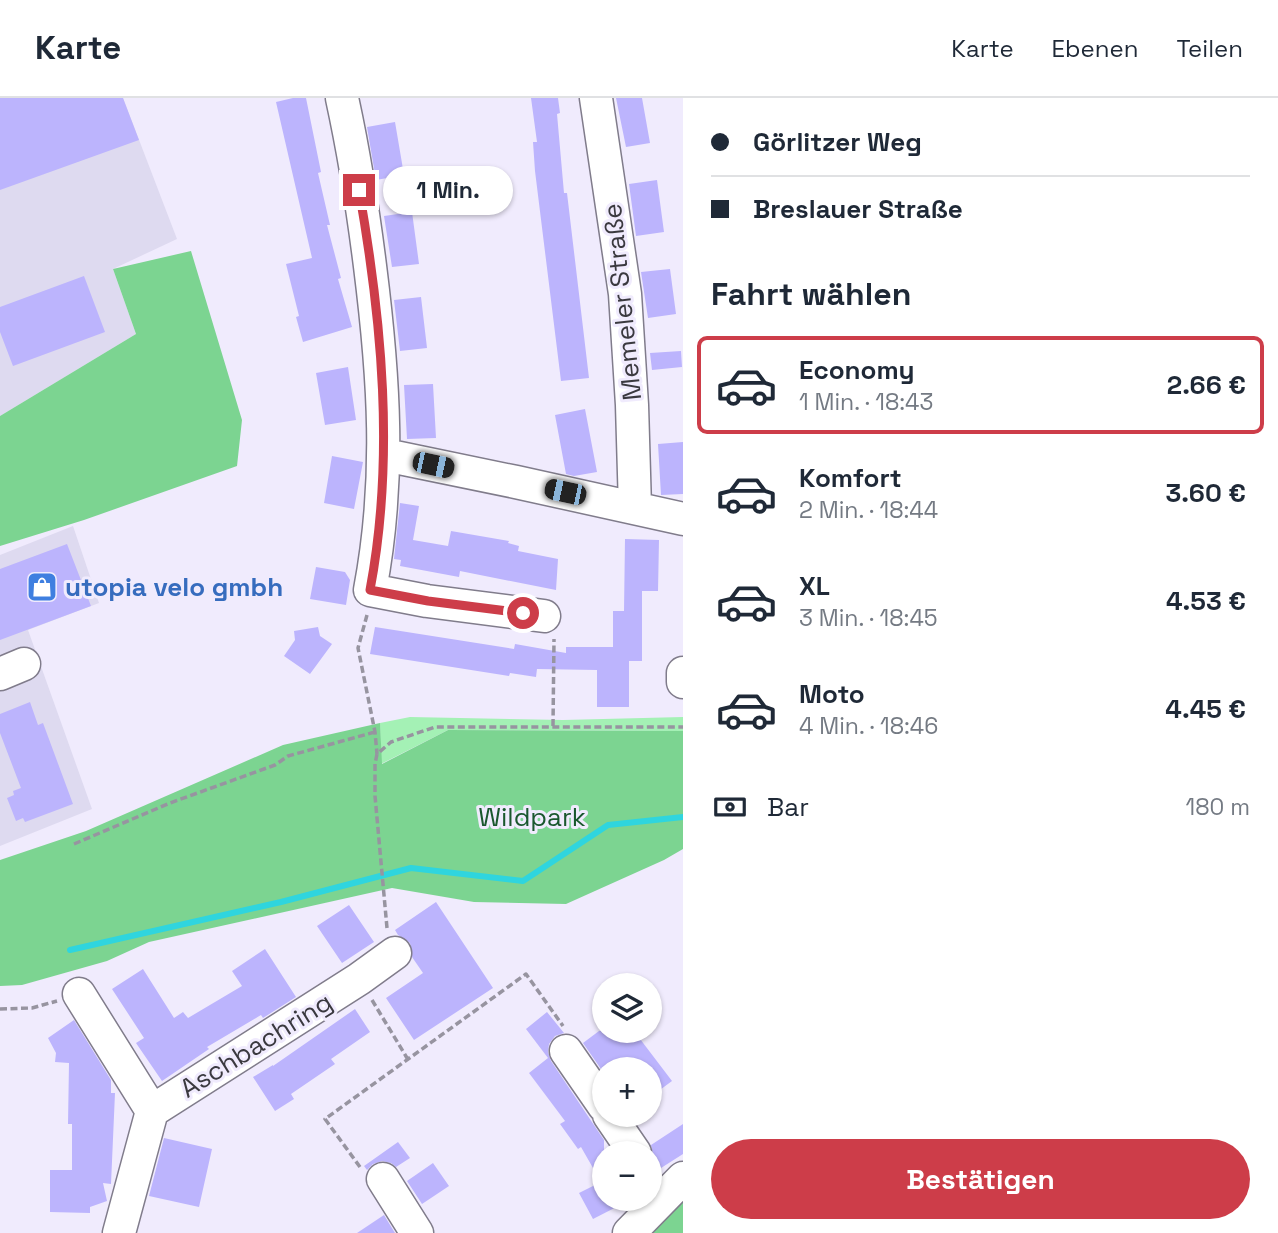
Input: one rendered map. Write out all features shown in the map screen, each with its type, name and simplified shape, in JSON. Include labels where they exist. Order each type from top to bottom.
[{"type":"street","points":[[342,98],[363,213],[375,307],[385,455],[383,504],[370,590],[428,601],[544,616]]},
{"type":"street","name":"Memeler Straße","points":[[596,98],[625,294],[635,508]]},
{"type":"street","points":[[385,455],[683,519]]},
{"type":"street","points":[[683,673],[683,682]]},
{"type":"street","name":"Aschbachring","points":[[119,1233],[152,1111],[363,986],[395,953]]},
{"type":"street","name":"Aschbachring","points":[[79,994],[152,1111]]},
{"type":"street","points":[[566,1051],[592,1089]]},
{"type":"street","points":[[383,1179],[417,1233]]},
{"type":"street","points":[[629,1233],[666,1183]]},
{"type":"path","points":[[370,590],[366,622],[358,648],[375,732],[377,754],[374,796],[387,928],[389,942],[395,953]]},
{"type":"path","points":[[544,616],[554,628],[553,726]]},
{"type":"path","points":[[377,754],[391,742],[435,727],[683,727]]},
{"type":"path","points":[[74,845],[170,803],[275,765],[288,756],[375,732]]},
{"type":"path","points":[[383,1179],[373,1185],[325,1119],[526,974],[568,1033],[566,1051]]},
{"type":"path","points":[[363,986],[407,1058]]},
{"type":"path","points":[[0,1009],[32,1008],[79,994]]},
{"type":"shaded area","points":[[0,98],[123,98],[177,239],[113,269],[136,334],[0,416]]},
{"type":"shaded area","points":[[73,526],[99,603],[28,630],[92,809],[0,846],[0,555]]},
{"type":"green space","points":[[191,251],[242,420],[237,466],[84,520],[0,546],[0,416],[136,334],[113,269]]},
{"type":"green space","points":[[410,717],[563,720],[683,717],[683,731],[448,730],[381,764],[380,723]]},
{"type":"green space","name":"Wildpark","points":[[380,723],[382,764],[448,730],[683,731],[683,849],[566,904],[474,902],[392,888],[149,942],[107,961],[22,985],[0,986],[0,860],[86,831],[283,745]]},
{"type":"green space","points":[[683,1196],[683,1233],[645,1233]]},
{"type":"building","points":[[0,98],[123,98],[139,140],[0,190]]},
{"type":"building","points":[[306,98],[321,172],[318,173],[330,225],[327,225],[341,278],[338,279],[352,327],[303,342],[286,264],[312,258],[276,102]]},
{"type":"building","points":[[531,98],[558,98],[564,193],[567,193],[589,378],[561,381],[535,171],[533,142],[537,142]]},
{"type":"building","points":[[616,98],[642,98],[650,143],[626,147]]},
{"type":"building","points":[[395,122],[404,175],[376,180],[367,127]]},
{"type":"building","points":[[657,180],[664,232],[636,236],[629,184]]},
{"type":"building","points":[[412,212],[419,264],[392,267],[384,216]]},
{"type":"building","points":[[670,269],[676,314],[648,318],[641,272]]},
{"type":"building","points":[[84,276],[105,332],[13,366],[0,332],[0,307]]},
{"type":"building","points":[[421,297],[427,348],[400,351],[394,300]]},
{"type":"building","points":[[681,351],[682,367],[652,370],[650,353]]},
{"type":"building","points":[[348,367],[356,420],[325,425],[316,373]]},
{"type":"building","points":[[433,384],[436,438],[407,439],[404,385]]},
{"type":"building","points":[[585,409],[597,472],[574,476],[566,474],[555,415]]},
{"type":"building","points":[[683,442],[683,494],[661,495],[658,444]]},
{"type":"building","points":[[332,456],[363,462],[354,509],[324,503]]},
{"type":"building","points":[[400,503],[419,506],[413,540],[448,546],[451,531],[509,541],[508,543],[519,546],[518,551],[558,559],[556,590],[460,571],[459,577],[400,566],[401,560],[394,559]]},
{"type":"building","points":[[625,539],[659,540],[658,591],[642,591],[642,661],[629,661],[629,707],[597,707],[597,670],[537,669],[536,677],[510,673],[509,676],[370,654],[375,627],[514,649],[515,644],[566,653],[566,647],[613,647],[613,611],[624,611]]},
{"type":"building","name":"utopia velo gmbh","points":[[67,544],[91,606],[0,640],[0,569]]},
{"type":"building","points":[[316,567],[345,572],[350,580],[346,605],[310,599]]},
{"type":"building","points":[[318,627],[320,636],[332,644],[310,674],[284,656],[295,640],[294,631]]},
{"type":"building","points":[[30,702],[38,725],[43,723],[73,804],[25,822],[23,818],[16,821],[7,798],[14,795],[13,791],[21,788],[0,733],[0,714]]},
{"type":"building","points":[[436,902],[493,988],[414,1040],[386,998],[423,973],[412,957],[410,943],[395,930]]},
{"type":"building","points":[[349,905],[374,942],[342,963],[317,926]]},
{"type":"building","points":[[265,949],[296,997],[263,1018],[261,1015],[207,1047],[209,1049],[162,1081],[136,1043],[144,1038],[112,989],[143,969],[174,1018],[183,1012],[188,1018],[242,986],[232,971]]},
{"type":"building","points":[[355,1009],[370,1032],[331,1059],[335,1064],[291,1094],[294,1099],[275,1111],[253,1077]]},
{"type":"building","points":[[547,1012],[564,1033],[555,1036],[549,1044],[548,1052],[551,1061],[592,1122],[592,1127],[595,1127],[604,1140],[592,1141],[592,1166],[581,1147],[578,1149],[560,1124],[565,1121],[529,1073],[548,1058],[526,1029]]},
{"type":"building","points":[[74,1020],[111,1080],[111,1093],[115,1093],[111,1184],[103,1183],[107,1201],[90,1207],[90,1213],[50,1212],[50,1170],[72,1170],[72,1124],[68,1124],[69,1063],[55,1062],[56,1053],[48,1038]]},
{"type":"building","points":[[592,1036],[592,1043],[643,1043],[654,1057],[593,1057],[583,1043]]},
{"type":"building","points":[[662,1068],[672,1081],[662,1088]]},
{"type":"building","points":[[683,1124],[683,1154],[662,1167],[662,1141],[657,1141]]},
{"type":"building","points":[[164,1138],[212,1149],[199,1207],[149,1196]]},
{"type":"building","points":[[398,1142],[410,1158],[396,1167],[382,1161],[367,1170],[364,1166]]},
{"type":"building","points":[[433,1163],[449,1186],[422,1204],[407,1181]]},
{"type":"building","points":[[592,1186],[592,1211],[609,1211],[593,1219],[579,1193]]},
{"type":"building","points":[[384,1215],[395,1233],[357,1233]]},
{"type":"waterway","points":[[70,950],[281,902],[411,868],[523,881],[608,825],[683,817]]},
{"type":"place","name":"utopia velo gmbh","points":[[42,587]]},
{"type":"route","points":[[359,190],[375,307],[385,455],[378,550],[370,590],[428,601],[523,613]]}]
